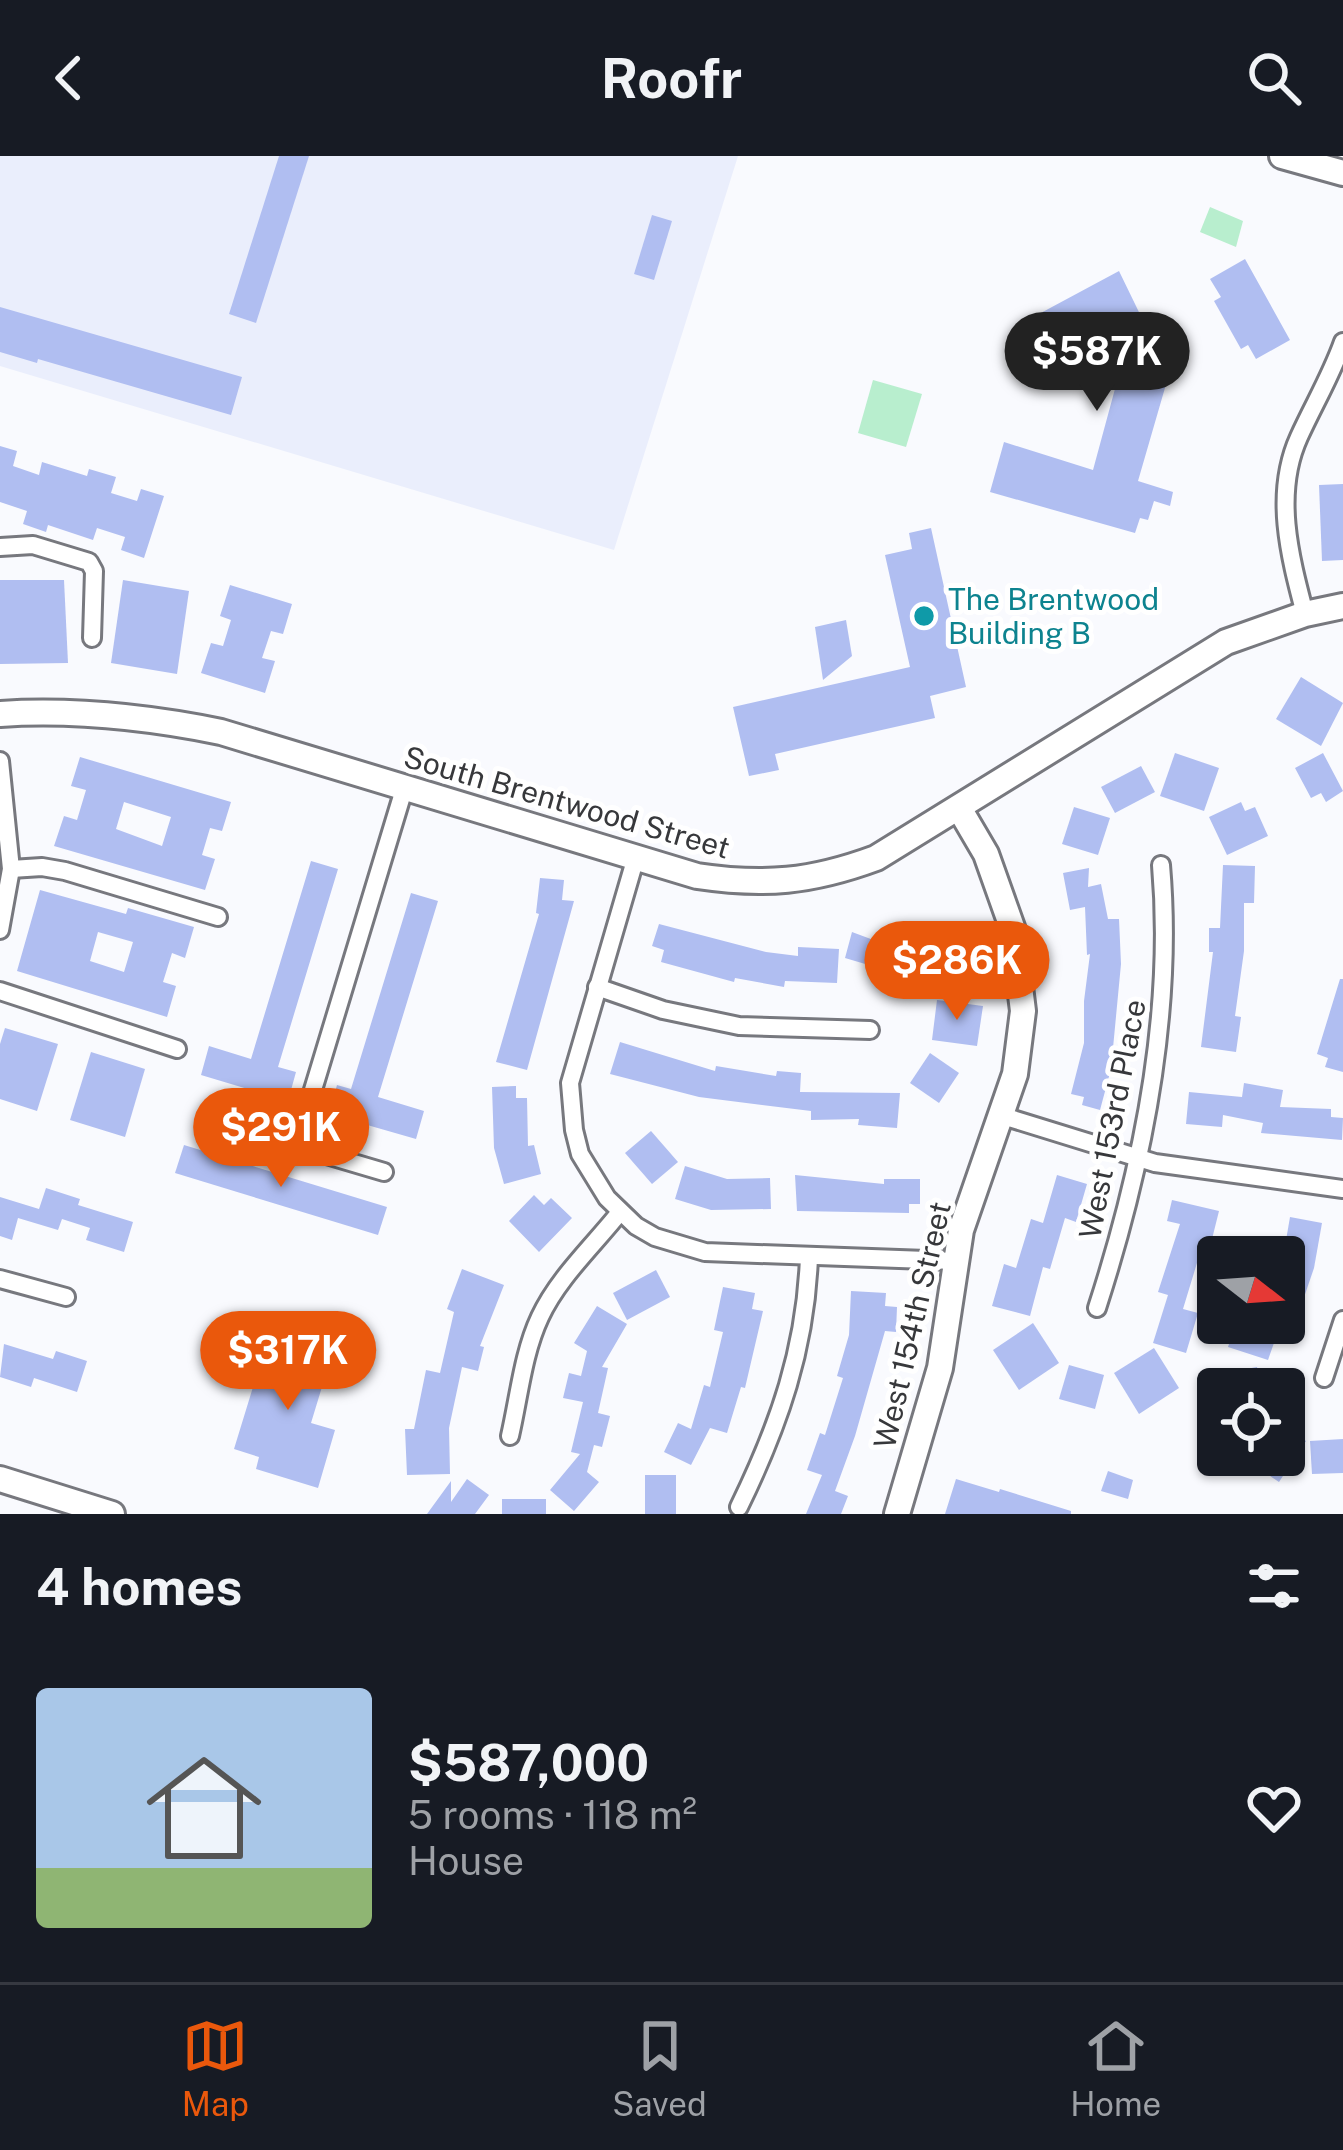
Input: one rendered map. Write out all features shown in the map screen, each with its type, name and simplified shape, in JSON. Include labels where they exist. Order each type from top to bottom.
[{"type":"street","points":[[1282,156],[1343,173]]},
{"type":"street","points":[[1305,614],[1289,554],[1288,471],[1343,342]]},
{"type":"street","points":[[0,547],[33,545],[88,562],[94,571],[92,638]]},
{"type":"street","name":"South Brentwood Street","points":[[0,714],[93,712],[156,719],[282,749],[697,876],[752,884],[812,878],[876,858],[1226,642],[1343,606]]},
{"type":"street","points":[[0,760],[11,869],[0,930]]},
{"type":"street","points":[[296,1146],[405,786]]},
{"type":"street","name":"West 154th Street","points":[[897,1514],[940,1368],[954,1261],[1003,1116],[1023,1011],[1013,931],[993,871],[959,808]]},
{"type":"street","points":[[636,856],[576,1052],[570,1106],[580,1154],[620,1212],[648,1233],[680,1247],[736,1254],[954,1261]]},
{"type":"street","name":"West 153rd Place","points":[[1097,1308],[1116,1250],[1153,1077],[1166,915],[1161,865]]},
{"type":"street","points":[[11,869],[64,871],[218,917]]},
{"type":"street","points":[[597,987],[664,1010],[739,1026],[870,1030]]},
{"type":"street","points":[[0,991],[177,1048]]},
{"type":"street","points":[[1003,1116],[1136,1159],[1343,1189]]},
{"type":"street","points":[[214,1122],[384,1172]]},
{"type":"street","points":[[511,1436],[540,1317],[620,1212]]},
{"type":"street","points":[[740,1507],[776,1428],[795,1370],[804,1326],[808,1256]]},
{"type":"street","points":[[0,1279],[66,1297]]},
{"type":"street","points":[[1324,1378],[1343,1320]]},
{"type":"street","points":[[0,1479],[61,1506],[112,1514]]},
{"type":"shaded area","points":[[0,156],[738,156],[614,550],[0,366]]},
{"type":"green space","points":[[1210,207],[1243,221],[1236,247],[1200,232]]},
{"type":"green space","points":[[873,380],[922,394],[906,447],[858,433]]},
{"type":"building","points":[[279,156],[309,156],[256,323],[229,314]]},
{"type":"building","points":[[652,215],[672,221],[654,280],[634,274]]},
{"type":"building","points":[[1245,259],[1290,340],[1256,359],[1248,345],[1241,349],[1214,301],[1221,297],[1210,279]]},
{"type":"building","points":[[1119,271],[1169,374],[1138,481],[1173,492],[1170,506],[1154,501],[1148,520],[1140,518],[1135,533],[990,492],[1004,442],[1093,470],[1119,374],[1097,338],[1052,366],[1024,322]]},
{"type":"building","points":[[0,307],[242,377],[231,415],[0,352]]},
{"type":"building","points":[[0,446],[17,451],[13,466],[39,475],[42,462],[87,476],[89,469],[116,477],[111,493],[137,501],[141,489],[164,496],[144,558],[121,550],[125,537],[97,528],[93,540],[48,525],[46,532],[23,524],[27,511],[0,502]]},
{"type":"building","points":[[1343,484],[1343,560],[1322,561],[1319,485]]},
{"type":"building","name":"The Brentwood Building B","points":[[931,528],[966,687],[930,696],[935,718],[775,754],[779,770],[749,776],[733,707],[910,667],[885,555],[912,549],[909,533]]},
{"type":"building","points":[[0,580],[64,580],[68,663],[0,664]]},
{"type":"building","points":[[123,580],[189,591],[177,674],[111,663]]},
{"type":"building","points":[[230,585],[292,604],[283,634],[271,631],[262,658],[275,661],[265,693],[201,673],[211,643],[223,646],[231,620],[220,616]]},
{"type":"building","points":[[846,620],[852,656],[823,680],[815,627]]},
{"type":"building","points":[[1301,677],[1343,703],[1321,746],[1276,719]]},
{"type":"building","points":[[1175,753],[1219,768],[1204,811],[1160,796]]},
{"type":"building","points":[[1323,753],[1343,791],[1326,802],[1321,793],[1311,798],[1295,768]]},
{"type":"building","points":[[80,757],[231,802],[222,831],[210,828],[202,855],[215,859],[205,890],[54,846],[64,816],[77,820],[86,790],[71,786]],"holes":[[[124,802],[171,817],[162,846],[116,829]]]},
{"type":"building","points":[[1141,766],[1155,792],[1115,813],[1101,787]]},
{"type":"building","points":[[1241,802],[1245,811],[1255,807],[1268,836],[1227,855],[1209,817]]},
{"type":"building","points":[[1074,807],[1110,818],[1098,855],[1062,844]]},
{"type":"building","points":[[311,861],[338,869],[278,1067],[296,1072],[288,1101],[201,1075],[209,1046],[251,1059]]},
{"type":"building","points":[[1223,865],[1255,866],[1254,903],[1244,903],[1236,1052],[1201,1047],[1213,952],[1209,952],[1209,928],[1220,928]]},
{"type":"building","points":[[1089,868],[1088,887],[1101,884],[1108,919],[1119,919],[1121,964],[1111,1069],[1100,1110],[1082,1105],[1084,1097],[1071,1094],[1084,1043],[1090,954],[1085,907],[1070,910],[1063,873]]},
{"type":"building","points":[[540,878],[564,880],[562,900],[574,901],[527,1070],[496,1062],[539,914]]},
{"type":"building","points":[[40,890],[194,927],[185,958],[172,953],[163,982],[176,986],[167,1017],[17,971]],"holes":[[[98,932],[133,942],[124,972],[90,961]]]},
{"type":"building","points":[[411,893],[438,901],[378,1097],[424,1111],[416,1139],[329,1114],[337,1085],[351,1089]]},
{"type":"building","points":[[932,921],[949,937],[942,945],[959,962],[927,996],[886,958],[882,969],[845,958],[852,932],[903,951]]},
{"type":"building","points":[[659,924],[766,952],[798,956],[798,947],[839,949],[837,983],[785,981],[784,987],[735,978],[734,982],[661,962],[664,950],[652,946]]},
{"type":"building","points":[[1340,979],[1343,1072],[1325,1067],[1328,1058],[1317,1054]]},
{"type":"building","points":[[937,1000],[983,1006],[977,1046],[932,1040]]},
{"type":"building","points":[[5,1028],[58,1044],[37,1111],[0,1099],[0,1044]]},
{"type":"building","points":[[620,1042],[715,1071],[716,1066],[776,1076],[777,1071],[801,1073],[800,1092],[900,1093],[897,1128],[858,1125],[859,1119],[811,1120],[811,1111],[699,1097],[610,1074]]},
{"type":"building","points":[[91,1052],[145,1069],[125,1137],[70,1120]]},
{"type":"building","points":[[930,1053],[959,1073],[939,1103],[910,1083]]},
{"type":"building","points":[[1244,1083],[1283,1090],[1280,1107],[1331,1109],[1331,1117],[1343,1118],[1342,1140],[1261,1133],[1263,1123],[1223,1115],[1222,1127],[1186,1124],[1189,1092],[1242,1097]]},
{"type":"building","points":[[516,1086],[516,1098],[527,1098],[528,1146],[534,1145],[541,1174],[504,1184],[494,1148],[492,1087]]},
{"type":"building","points":[[651,1131],[678,1162],[652,1184],[625,1153]]},
{"type":"building","points":[[184,1145],[387,1207],[378,1235],[175,1173]]},
{"type":"building","points":[[685,1166],[727,1179],[770,1178],[771,1209],[711,1210],[675,1199]]},
{"type":"building","points":[[795,1175],[884,1184],[884,1179],[920,1179],[920,1204],[909,1204],[909,1213],[797,1211]]},
{"type":"building","points":[[1057,1175],[1087,1184],[1076,1222],[1065,1218],[1050,1269],[1043,1267],[1030,1316],[992,1306],[1004,1264],[1016,1268],[1031,1219],[1043,1223]]},
{"type":"building","points":[[46,1188],[80,1199],[78,1205],[133,1222],[124,1252],[86,1240],[90,1228],[62,1219],[58,1230],[18,1218],[12,1240],[0,1236],[0,1197],[39,1209]]},
{"type":"building","points":[[534,1195],[544,1205],[551,1198],[572,1218],[539,1252],[509,1221]]},
{"type":"building","points":[[1172,1200],[1219,1211],[1213,1236],[1197,1236],[1197,1263],[1183,1309],[1197,1316],[1186,1353],[1153,1343],[1168,1295],[1158,1292],[1180,1224],[1167,1221]]},
{"type":"building","points":[[1290,1217],[1322,1223],[1305,1294],[1305,1236],[1287,1236]]},
{"type":"building","points":[[462,1269],[504,1285],[480,1346],[484,1347],[478,1371],[462,1367],[449,1428],[450,1474],[407,1475],[405,1429],[414,1429],[426,1370],[440,1373],[454,1312],[447,1309]]},
{"type":"building","points":[[656,1270],[670,1297],[627,1320],[613,1293]]},
{"type":"building","points":[[723,1287],[755,1293],[752,1309],[763,1311],[745,1388],[741,1387],[727,1433],[710,1428],[691,1465],[664,1452],[678,1423],[691,1429],[704,1385],[710,1387],[723,1332],[714,1330]]},
{"type":"building","points":[[851,1291],[886,1293],[885,1306],[897,1307],[896,1332],[885,1331],[835,1491],[848,1496],[841,1514],[806,1514],[822,1475],[807,1470],[820,1433],[825,1435],[843,1378],[837,1376],[849,1335]]},
{"type":"building","points":[[597,1306],[627,1324],[602,1367],[608,1368],[598,1413],[610,1416],[602,1447],[594,1445],[587,1472],[599,1482],[574,1511],[550,1490],[580,1454],[571,1452],[583,1402],[563,1398],[569,1373],[581,1376],[587,1351],[574,1343]]},
{"type":"building","points":[[1033,1323],[1059,1363],[1019,1390],[993,1350]]},
{"type":"building","points":[[269,1335],[332,1354],[311,1423],[335,1430],[318,1488],[256,1469],[259,1457],[234,1449]]},
{"type":"building","points":[[4,1344],[53,1359],[56,1351],[87,1361],[77,1392],[34,1378],[31,1387],[0,1377]]},
{"type":"building","points":[[1229,1344],[1274,1344],[1268,1360]]},
{"type":"building","points":[[1154,1348],[1179,1388],[1139,1414],[1114,1373]]},
{"type":"building","points":[[1069,1365],[1104,1375],[1095,1409],[1059,1399]]},
{"type":"building","points":[[1343,1439],[1343,1473],[1312,1474],[1310,1441]]},
{"type":"building","points":[[1108,1471],[1133,1480],[1128,1499],[1101,1491]]},
{"type":"building","points":[[645,1475],[676,1475],[676,1514],[645,1514]]},
{"type":"building","points":[[467,1479],[489,1495],[475,1514],[427,1514],[451,1481],[451,1502]]},
{"type":"building","points":[[956,1479],[1000,1489],[1071,1514],[945,1514]]},
{"type":"building","points":[[502,1499],[546,1499],[546,1514],[502,1514]]},
{"type":"place","name":"The Brentwood Building B","points":[[924,616]]}]
